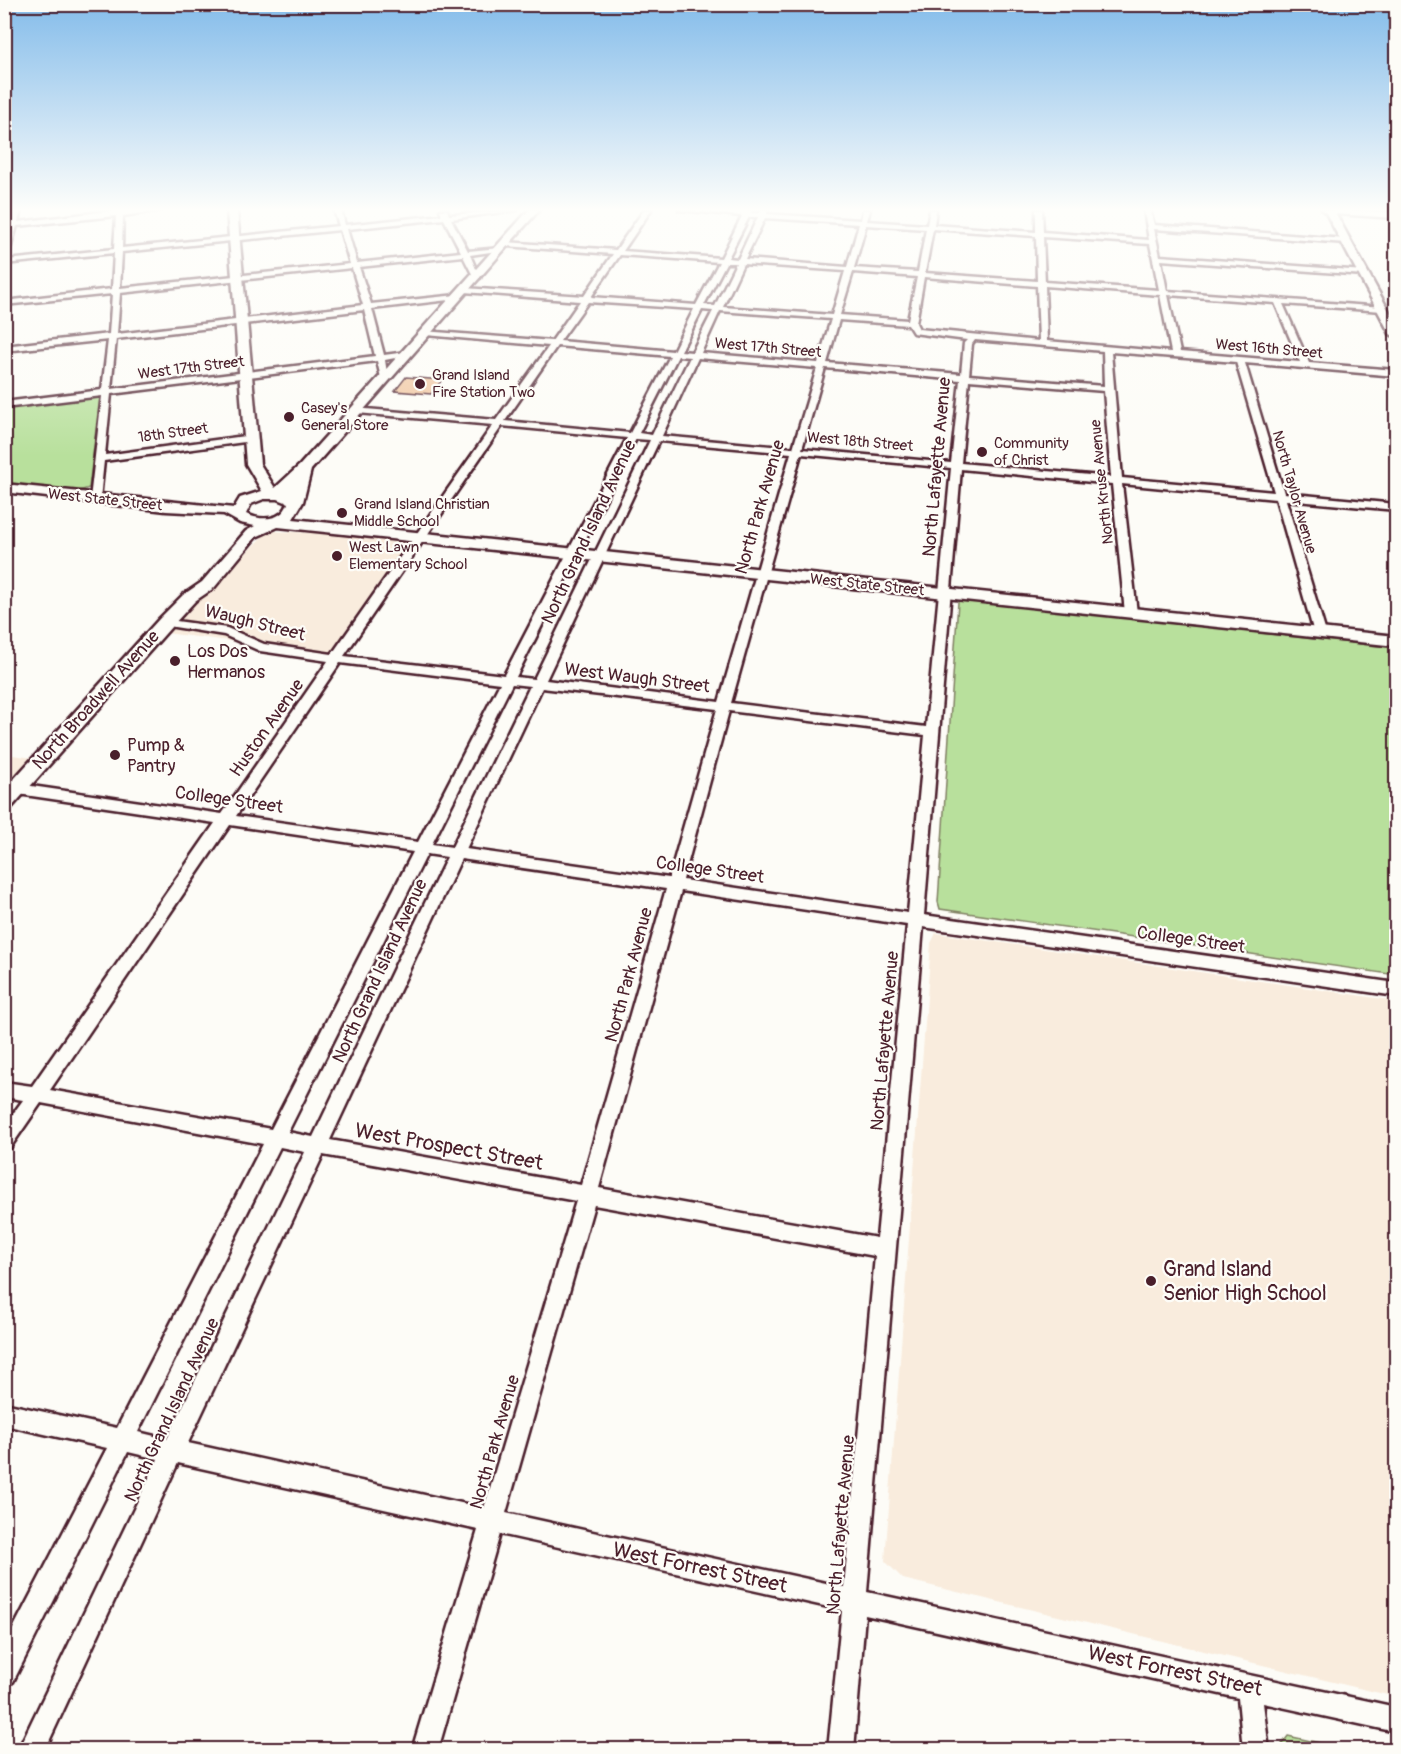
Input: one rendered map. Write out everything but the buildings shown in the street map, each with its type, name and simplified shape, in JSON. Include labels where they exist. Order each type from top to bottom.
[{"type":"main road","points":[[239,292],[253,464],[265,486],[275,494],[305,468],[461,294]]},
{"type":"main road","points":[[1374,292],[1396,334]]},
{"type":"main road","points":[[248,499],[254,489],[247,471],[253,464]]},
{"type":"main road","points":[[296,505],[301,475],[305,468]]},
{"type":"main road","name":"West State Street","points":[[4,488],[183,508],[205,508],[275,522],[1396,641]]},
{"type":"main road","name":"West State Street","points":[[205,508],[275,494],[289,497],[309,518],[338,527]]},
{"type":"main road","name":"North Broadwell Avenue","points":[[189,598],[195,584],[234,537],[239,516],[248,499]]},
{"type":"main road","name":"North Broadwell Avenue","points":[[11,796],[166,622],[189,598],[208,585],[251,534],[275,522],[296,505]]},
{"type":"street","points":[[4,303],[101,292]]},
{"type":"street","points":[[95,499],[117,292]]},
{"type":"street","points":[[362,292],[386,378]]},
{"type":"street","name":"Huston Avenue","points":[[4,1142],[590,292]]},
{"type":"street","name":"North Grand Island Avenue","points":[[4,1673],[424,848],[507,680],[699,307],[710,292]]},
{"type":"street","name":"North Grand Island Avenue","points":[[31,1749],[717,309],[722,292]]},
{"type":"street","name":"North Park Avenue","points":[[425,1749],[587,1195],[761,573],[843,292]]},
{"type":"street","points":[[912,323],[918,292]]},
{"type":"street","points":[[1041,292],[1043,344]]},
{"type":"street","points":[[1176,354],[1164,292],[1383,309]]},
{"type":"street","name":"West 16th Street","points":[[4,349],[368,308],[461,294],[585,299],[912,323],[916,331],[928,334],[1396,373]]},
{"type":"street","points":[[1278,301],[1305,365]]},
{"type":"street","name":"West 17th Street","points":[[426,333],[1108,389]]},
{"type":"street","name":"North Lafayette Avenue","points":[[841,1749],[964,377],[968,343],[973,338]]},
{"type":"street","name":"North Kruse Avenue","points":[[1109,349],[1106,353],[1108,389],[1131,613]]},
{"type":"street","points":[[380,358],[406,354]]},
{"type":"street","name":"West 17th Street","points":[[4,405],[380,358]]},
{"type":"street","name":"North Taylor Avenue","points":[[1240,360],[1320,633]]},
{"type":"street","name":"West 18th Street","points":[[357,410],[1396,507]]},
{"type":"street","name":"18th Street","points":[[99,459],[252,438]]},
{"type":"street","name":"Waugh Street","points":[[166,622],[227,632],[272,650],[336,659]]},
{"type":"street","name":"West Waugh Street","points":[[336,659],[933,732]]},
{"type":"street","name":"College Street","points":[[11,796],[226,819],[1396,990]]},
{"type":"street","name":"West Prospect Street","points":[[4,1089],[886,1249]]},
{"type":"street","name":"West Forrest Street","points":[[4,1414],[1396,1720]]},
{"type":"street","points":[[1249,1686],[1256,1749]]},
{"type":"shaded area","points":[[268,531],[413,537],[332,654],[165,633]]},
{"type":"shaded area","points":[[5,754],[34,758],[5,790]]},
{"type":"shaded area","name":"Grand Island Senior High School","points":[[936,933],[1396,1001],[1396,1697],[903,1579],[885,1561],[931,943]]},
{"type":"green space","points":[[100,395],[89,488],[79,491],[5,483],[4,407]]},
{"type":"green space","points":[[961,600],[1396,648],[1396,975],[940,909],[938,902],[958,602]]},
{"type":"green space","points":[[1288,1736],[1347,1749],[1283,1749],[1282,1744]]},
{"type":"place","name":"Grand Island Fire Station Two","points":[[420,384]]},
{"type":"place","name":"Casey's General Store","points":[[289,417]]},
{"type":"place","name":"Community of Christ","points":[[982,452]]},
{"type":"place","name":"Grand Island Christian Middle School","points":[[342,513]]},
{"type":"place","name":"West Lawn Elementary School","points":[[337,556]]},
{"type":"place","name":"Los Dos Hermanos","points":[[175,661]]},
{"type":"place","name":"Pump & Pantry","points":[[115,755]]},
{"type":"place","name":"Grand Island Senior High School","points":[[1151,1281]]}]
